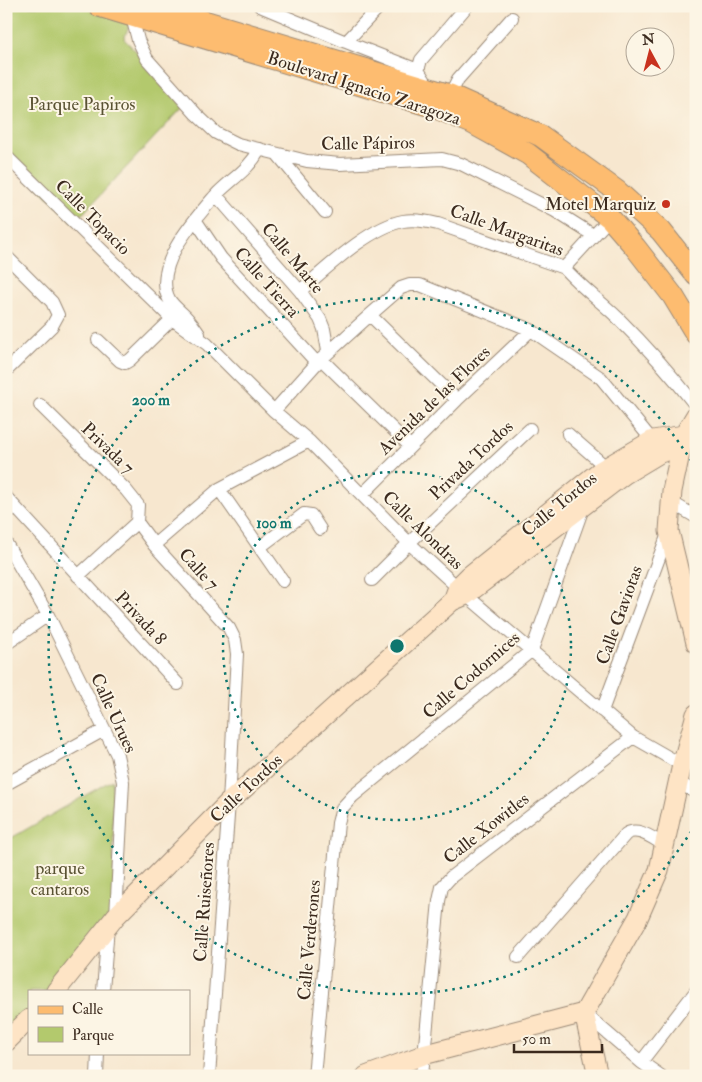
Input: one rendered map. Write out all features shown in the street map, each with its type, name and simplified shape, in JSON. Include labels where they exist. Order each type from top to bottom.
[{"type":"main road","name":"Boulevard Ignacio Zaragoza","points":[[99,6],[434,107],[472,123],[528,154],[610,218],[636,247],[673,296],[696,334]]},
{"type":"main road","name":"Boulevard Ignacio Zaragoza","points":[[154,6],[197,13],[440,92],[541,136],[617,192],[654,224],[696,275]]},
{"type":"street","points":[[260,6],[418,70],[440,92],[458,79],[512,18]]},
{"type":"street","points":[[346,42],[380,6]]},
{"type":"street","points":[[418,70],[420,60],[467,6]]},
{"type":"street","name":"Calle Pápiros","points":[[132,17],[138,40],[148,59],[196,114],[216,133],[238,144],[307,161],[340,164],[442,159],[461,164],[555,211],[593,235]]},
{"type":"street","points":[[528,154],[541,136]]},
{"type":"street","points":[[206,344],[187,318],[169,301],[165,279],[173,252],[183,234],[216,195],[246,170],[260,149]]},
{"type":"street","points":[[278,155],[324,212]]},
{"type":"street","name":"Calle Topacio","points":[[6,156],[154,302]]},
{"type":"street","name":"Calle Marte","points":[[216,195],[300,291],[320,319],[324,329],[322,358]]},
{"type":"street","points":[[564,268],[610,218]]},
{"type":"street","name":"Calle Tierra","points":[[196,220],[220,258],[410,446]]},
{"type":"street","name":"Calle Margaritas","points":[[300,291],[374,232],[396,222],[413,220],[438,224],[564,268],[664,366],[696,406]]},
{"type":"street","points":[[6,256],[52,302],[58,315],[52,326],[6,371]]},
{"type":"street","points":[[274,411],[322,358],[401,288],[410,285],[420,285],[531,330],[601,378],[656,446]]},
{"type":"street","name":"Calle Alondras","points":[[154,302],[172,320],[206,344],[274,411],[309,441],[459,594],[532,650],[633,737],[680,773],[696,793]]},
{"type":"street","points":[[370,315],[457,400]]},
{"type":"street","points":[[98,340],[120,361],[125,363],[172,320]]},
{"type":"street","name":"Avenida de las Flores","points":[[362,495],[457,400],[531,330]]},
{"type":"street","name":"Privada 7","points":[[40,405],[126,490],[138,505],[137,522]]},
{"type":"street","points":[[696,415],[682,441],[671,502],[669,531],[690,601],[696,643]]},
{"type":"street","name":"Privada Tordos","points":[[372,580],[530,429]]},
{"type":"street","points":[[568,434],[606,467]]},
{"type":"street","points":[[154,545],[219,490],[309,441]]},
{"type":"street","name":"Calle Tordos","points":[[459,594],[469,576],[606,467],[656,446],[682,441]]},
{"type":"street","name":"Calle Tordos","points":[[57,990],[112,921],[229,802],[459,594],[583,506],[625,474],[656,446]]},
{"type":"street","points":[[219,490],[283,580]]},
{"type":"street","points":[[6,497],[78,576],[137,522]]},
{"type":"street","points":[[671,502],[696,517]]},
{"type":"street","name":"Calle Codornices","points":[[342,808],[353,796],[532,650],[583,506]]},
{"type":"street","points":[[260,547],[304,514],[311,515],[320,529]]},
{"type":"street","name":"Calle 7","points":[[137,522],[154,545],[229,628],[235,640]]},
{"type":"street","name":"Calle Gaviotas","points":[[602,711],[669,531]]},
{"type":"street","name":"Calle Urues","points":[[6,543],[48,615],[117,755],[123,782],[112,921],[103,990]]},
{"type":"street","name":"Privada 8","points":[[78,576],[178,684]]},
{"type":"street","points":[[6,644],[48,615]]},
{"type":"street","name":"Calle Ruiseñores","points":[[209,1076],[229,802],[237,654],[235,640]]},
{"type":"street","points":[[598,1076],[584,1013],[638,918],[659,870],[680,773],[696,717]]},
{"type":"street","points":[[6,784],[104,730]]},
{"type":"street","name":"Calle Xowitles","points":[[422,1076],[439,901],[442,887],[451,877],[633,737]]},
{"type":"street","name":"Calle Verderones","points":[[314,1076],[338,823],[342,808]]},
{"type":"street","points":[[518,957],[626,834],[632,830],[638,831],[665,845]]},
{"type":"street","points":[[641,1062],[696,991]]},
{"type":"street","points":[[366,1076],[423,1055],[584,1013]]},
{"type":"street","points":[[584,1013],[641,1062],[661,1076]]},
{"type":"street","points":[[6,1042],[28,1021]]},
{"type":"street","points":[[96,1076],[98,1054]]},
{"type":"green space","name":"Parque Papiros","points":[[6,6],[96,6],[132,17],[124,39],[187,103],[74,223],[6,154]]},
{"type":"green space","name":"parque cantaros","points":[[112,780],[115,915],[48,990],[28,990],[28,1012],[6,1036],[6,841]]},
{"type":"place","name":"Motel Marquiz","points":[[666,204]]}]
